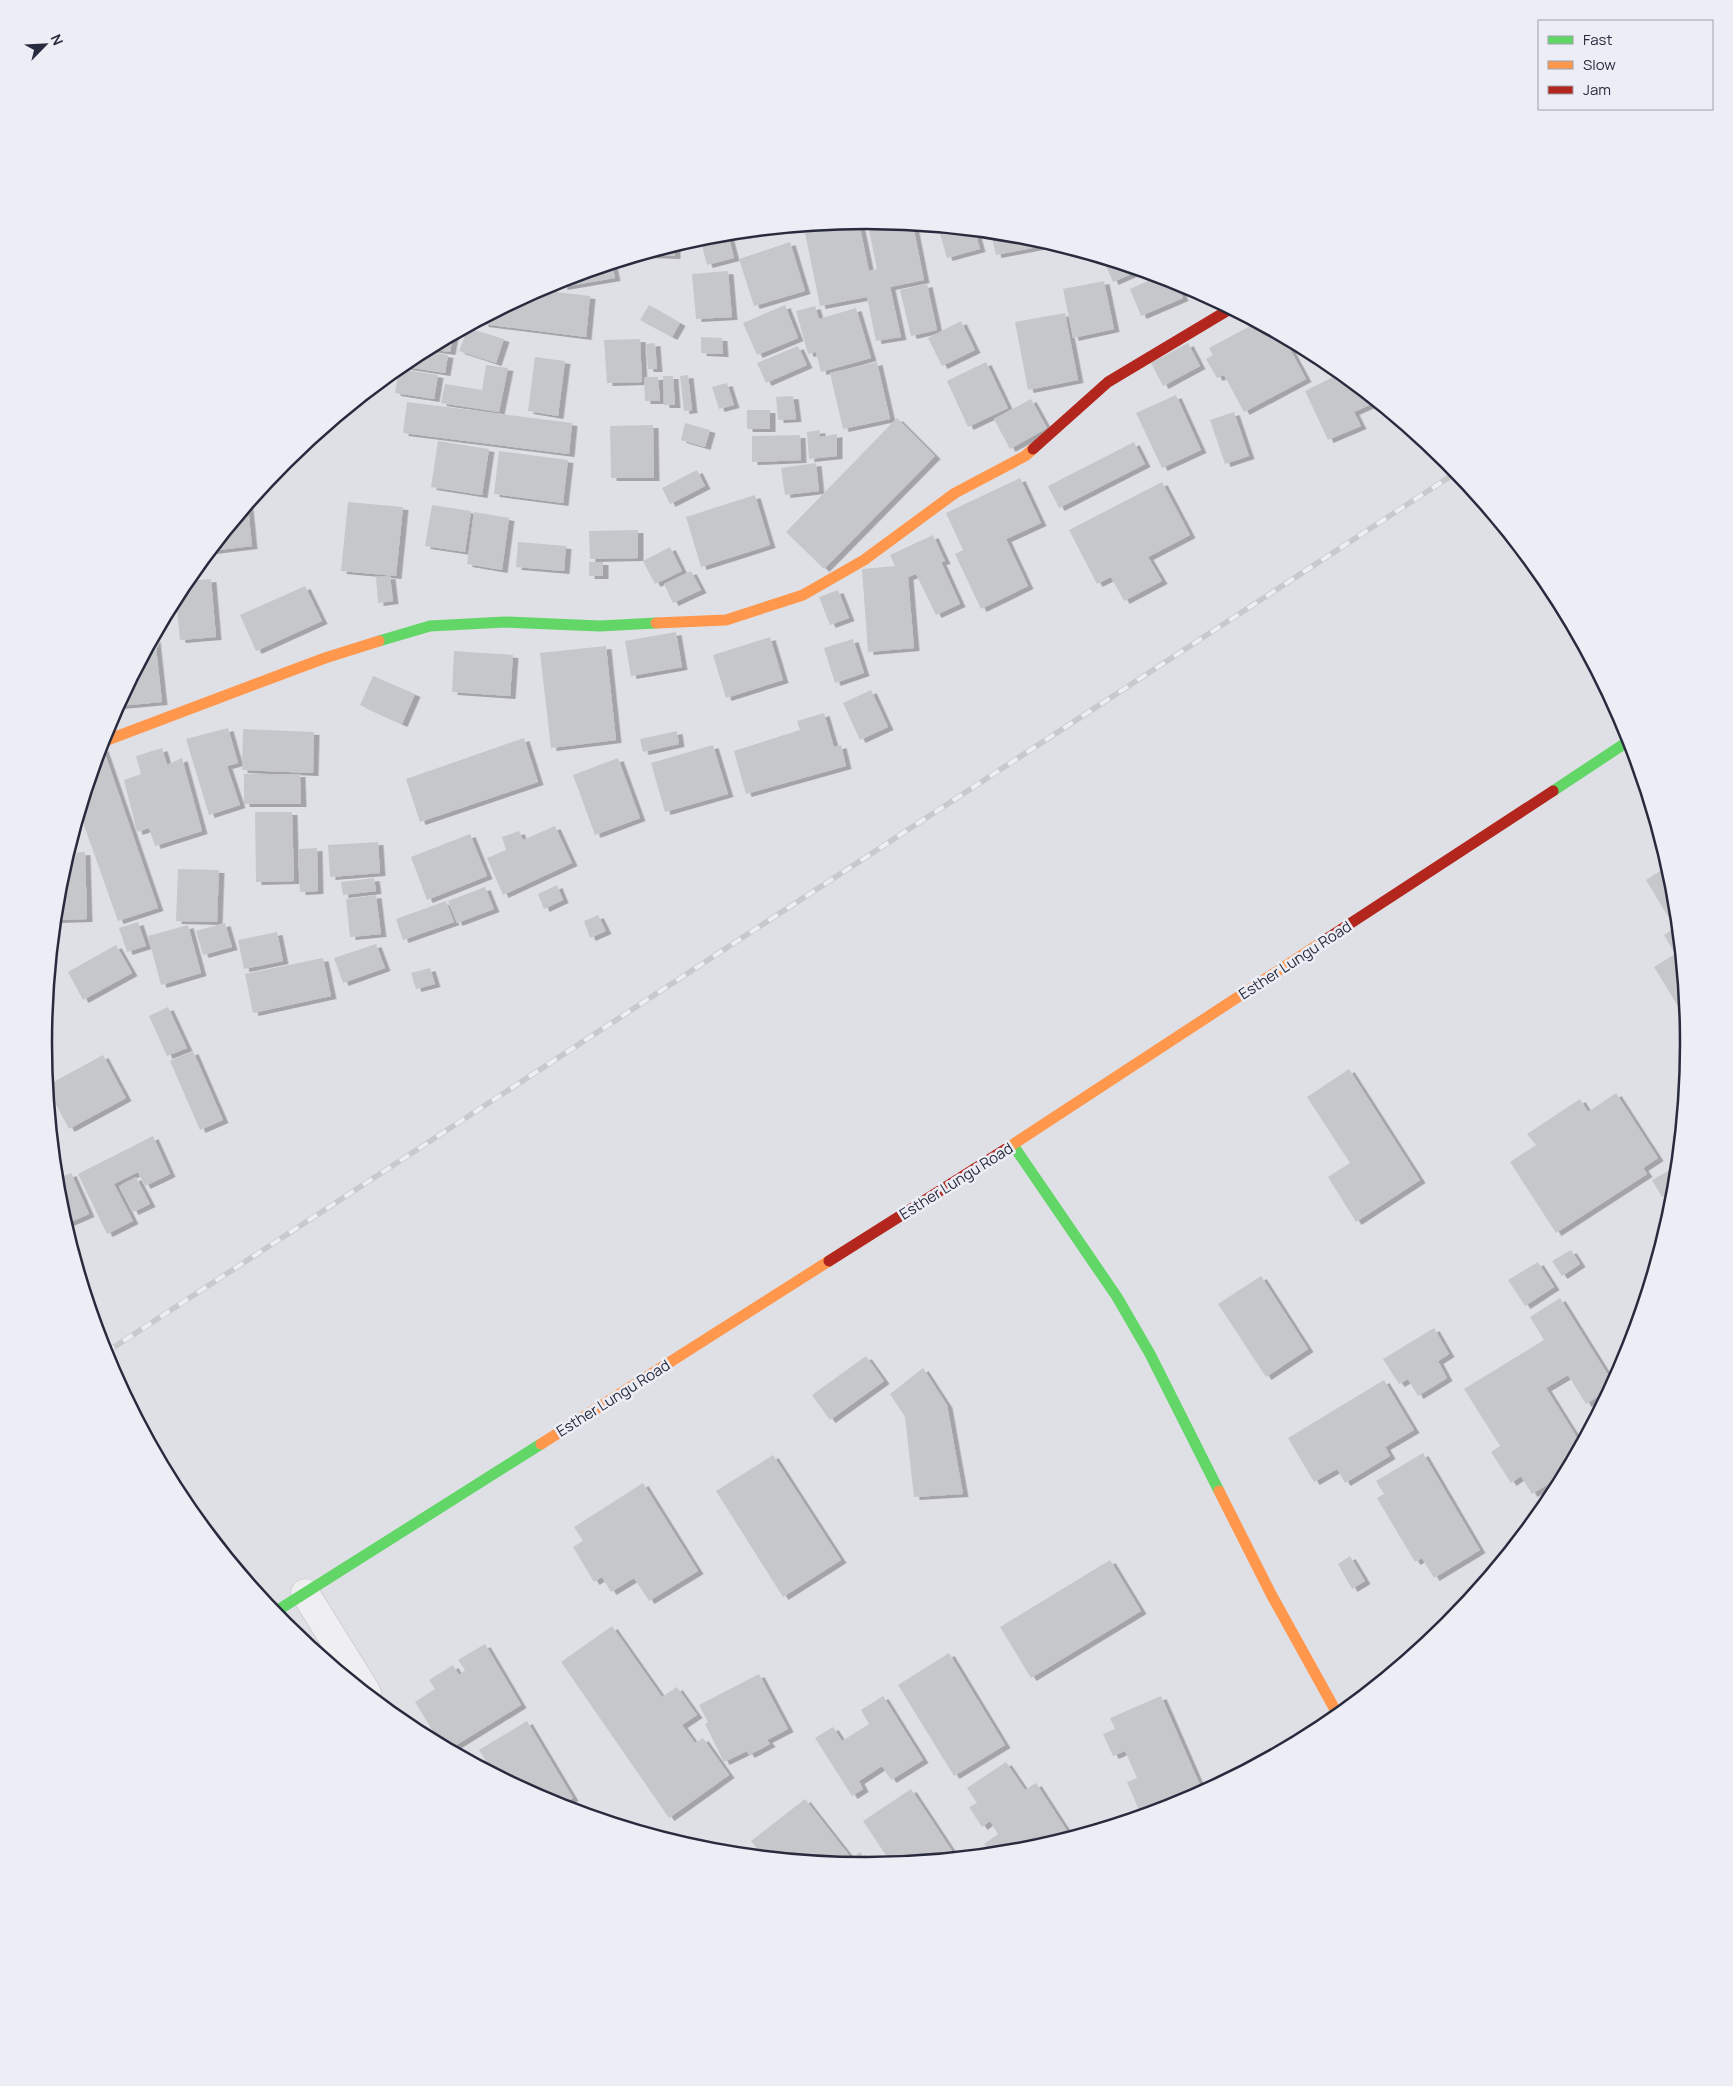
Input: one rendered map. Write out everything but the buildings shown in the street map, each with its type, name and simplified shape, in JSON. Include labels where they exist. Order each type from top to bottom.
[{"type":"street","points":[[111,738],[325,658],[430,626],[506,622],[600,626],[726,620],[803,595],[864,560],[955,493],[1025,456],[1108,382],[1225,312]]},
{"type":"street","name":"Esther Lungu Road","points":[[281,1608],[1014,1145],[1624,744]]},
{"type":"street","points":[[1014,1145],[1116,1297],[1150,1354],[1271,1594],[1335,1709]]},
{"type":"street","points":[[305,1593],[359,1679]]},
{"type":"railway","points":[[112,1349],[1451,476]]},
{"type":"traffic: fast","points":[[379,641],[430,626],[505,622],[600,626],[656,623]]},
{"type":"traffic: fast","points":[[1553,791],[1624,744]]},
{"type":"traffic: fast","points":[[1013,1145],[1117,1297],[1150,1354],[1219,1491]]},
{"type":"traffic: fast","points":[[281,1608],[541,1444]]},
{"type":"traffic: slow","points":[[656,623],[726,620],[803,595],[864,560],[955,493],[1025,456],[1033,449]]},
{"type":"traffic: slow","points":[[111,738],[325,658],[379,641]]},
{"type":"traffic: slow","points":[[1006,1149],[1328,938]]},
{"type":"traffic: slow","points":[[541,1444],[829,1261]]},
{"type":"traffic: slow","points":[[1219,1491],[1271,1594],[1335,1709]]},
{"type":"traffic: jam","points":[[1033,449],[1108,382],[1225,312]]},
{"type":"traffic: jam","points":[[1328,938],[1553,791]]},
{"type":"traffic: jam","points":[[829,1261],[1006,1149]]}]
